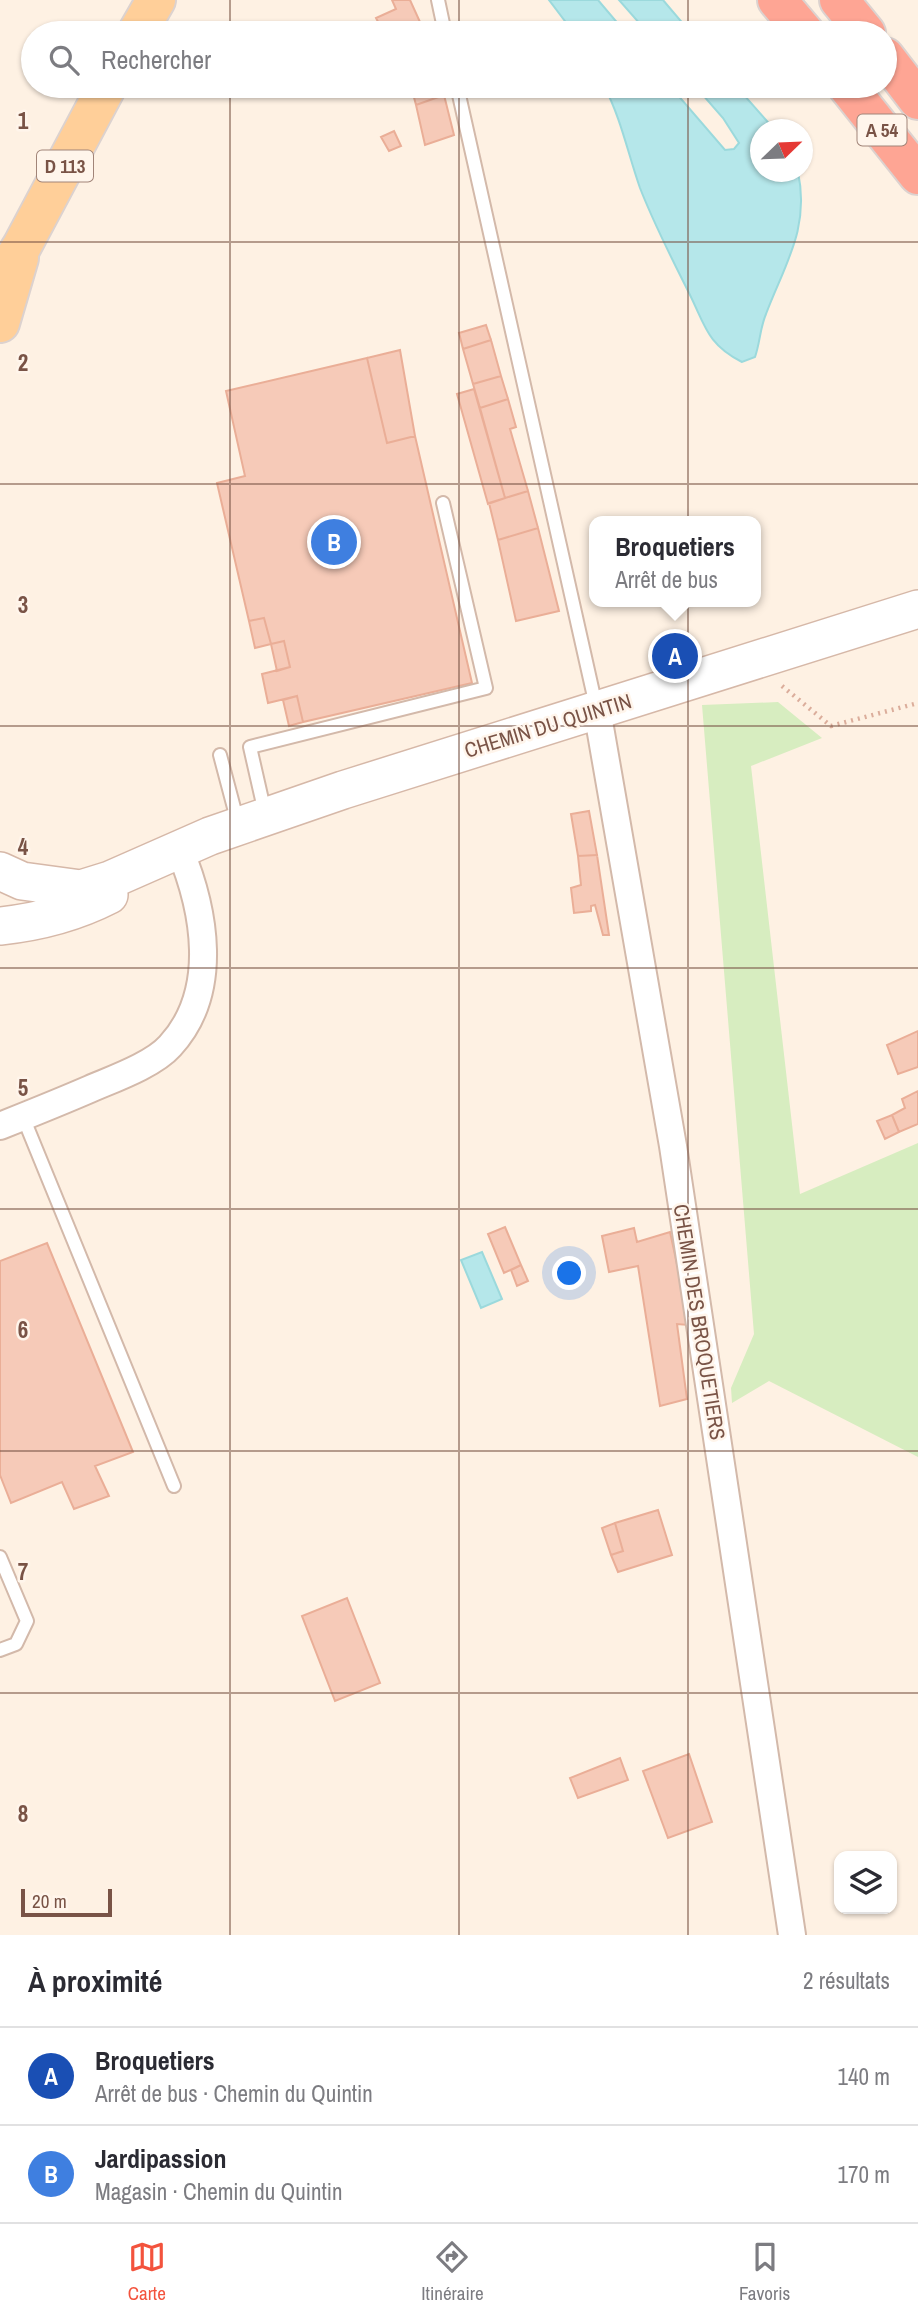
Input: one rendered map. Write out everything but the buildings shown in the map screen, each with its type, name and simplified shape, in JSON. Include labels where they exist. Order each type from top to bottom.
[{"type":"highway","points":[[777,0],[795,21]]},
{"type":"highway","points":[[839,0],[856,21]]},
{"type":"highway","name":"A 54","points":[[897,73],[918,100]]},
{"type":"highway","name":"A 54","points":[[857,98],[918,175]]},
{"type":"main road","points":[[144,21],[156,0]]},
{"type":"main road","name":"D 113","points":[[0,281],[22,246],[101,98]]},
{"type":"main road","name":"D 113","points":[[0,323],[22,246]]},
{"type":"street","name":"CHEMIN DU QUINTIN","points":[[0,871],[22,881],[81,889],[110,880],[180,848],[252,821],[918,609]]},
{"type":"street","name":"CHEMIN DES BROQUETIERS","points":[[597,710],[673,1146],[792,1935]]},
{"type":"street","name":"CHEMIN DU QUINTIN","points":[[0,926],[38,922],[86,907],[154,872],[180,848]]},
{"type":"street","points":[[12,1121],[133,1071],[169,1048],[192,1015],[202,977],[202,924],[193,881],[180,848]]},
{"type":"lane","points":[[438,0],[442,21]]},
{"type":"lane","points":[[460,98],[597,710]]},
{"type":"lane","points":[[252,821],[250,747],[486,688],[443,503]]},
{"type":"lane","points":[[220,755],[252,821]]},
{"type":"lane","points":[[12,1121],[174,1486]]},
{"type":"lane","points":[[0,1557],[27,1621],[16,1644],[0,1650]]},
{"type":"path","points":[[751,662],[831,726],[918,703]]},
{"type":"green space","points":[[778,702],[822,738],[751,766],[800,1194],[918,1143],[918,1457],[769,1381],[732,1403],[731,1388],[754,1334],[702,705]]},
{"type":"water","points":[[549,0],[598,0],[616,21],[565,21]]},
{"type":"water","points":[[619,0],[663,0],[681,21],[637,21]]},
{"type":"water","points":[[610,98],[680,98],[725,150],[734,149],[739,143],[706,98],[747,98],[765,119],[750,119],[750,182],[800,182],[801,211],[794,245],[764,319],[755,357],[742,362],[721,348],[708,332],[645,201]]},
{"type":"water","points":[[482,1252],[502,1299],[481,1308],[461,1260]]},
{"type":"place","name":"Jardipassion","points":[[334,542]]},
{"type":"place","name":"Broquetiers","points":[[675,656]]}]
